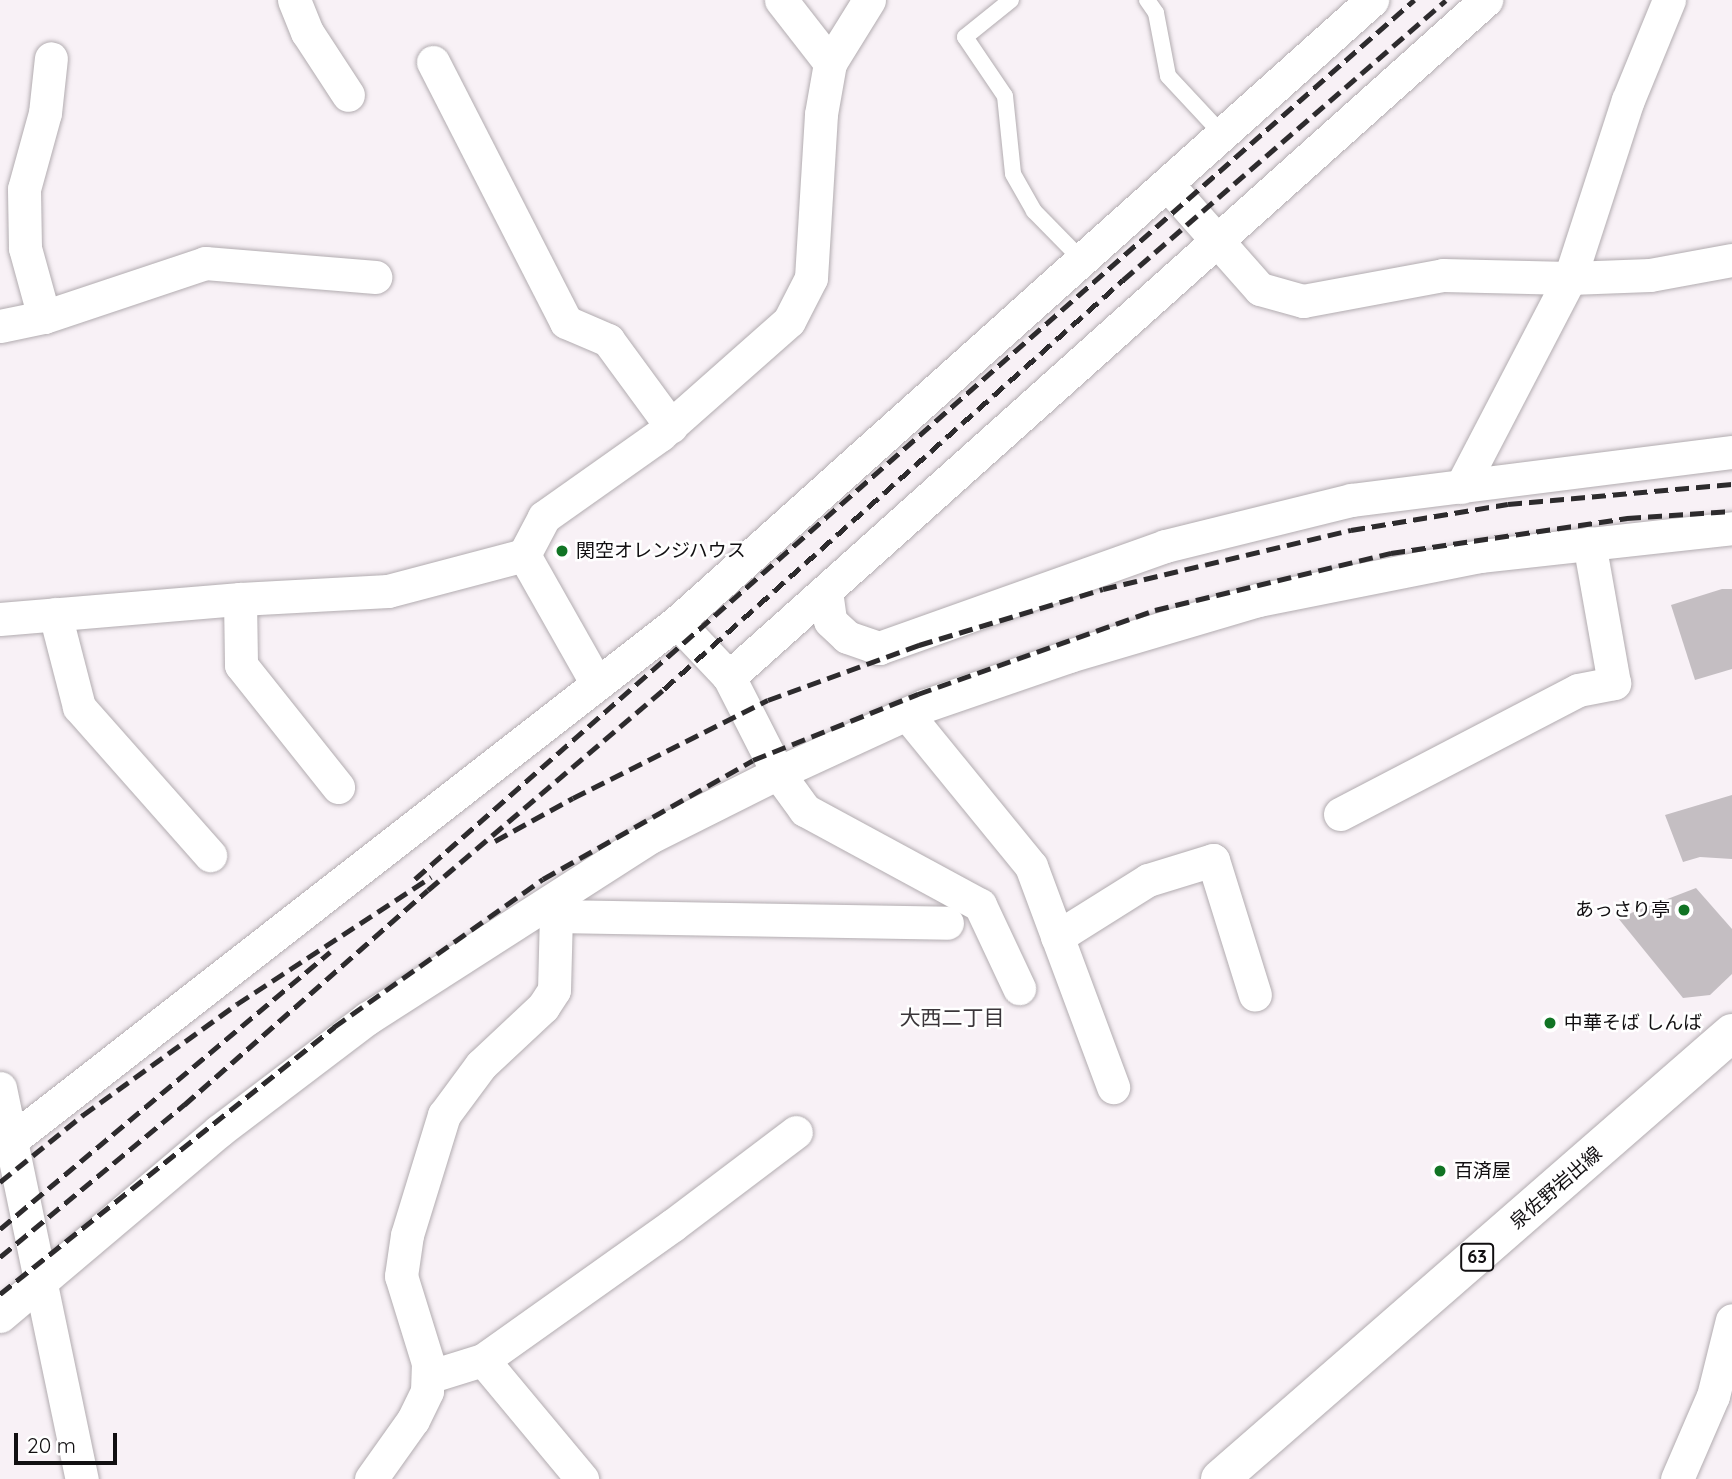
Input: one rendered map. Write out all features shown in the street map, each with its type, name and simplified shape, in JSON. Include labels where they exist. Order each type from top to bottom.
[{"type":"main road","name":"泉佐野岩出線","points":[[1220,1479],[1732,1033]]},
{"type":"street","points":[[294,0],[307,32],[348,95]]},
{"type":"street","points":[[781,0],[830,63]]},
{"type":"street","points":[[0,619],[240,599],[388,591],[524,555],[544,517],[671,426],[789,321],[811,278],[821,114],[830,63],[869,0]]},
{"type":"street","points":[[5,1145],[677,622],[1373,0]]},
{"type":"street","points":[[729,677],[1486,0]]},
{"type":"street","points":[[1461,487],[1570,278],[1628,100],[1668,0]]},
{"type":"street","points":[[44,317],[25,248],[24,189],[45,113],[51,58]]},
{"type":"street","points":[[433,62],[566,322],[608,340],[671,426]]},
{"type":"street","points":[[1167,184],[1260,289],[1303,301],[1443,275],[1570,278],[1650,275],[1732,260]]},
{"type":"street","points":[[0,326],[44,317],[205,262],[375,277]]},
{"type":"street","points":[[826,591],[830,621],[847,638],[879,648],[1165,546],[1350,500],[1732,452]]},
{"type":"street","points":[[0,1316],[219,1131],[368,1018],[551,911],[652,836],[778,773],[907,714],[1069,656],[1258,600],[1480,556],[1732,528]]},
{"type":"street","points":[[1339,814],[1578,690],[1614,682],[1589,543]]},
{"type":"street","points":[[524,555],[597,684]]},
{"type":"street","points":[[240,599],[241,665],[338,786]]},
{"type":"street","points":[[55,614],[79,707],[209,855]]},
{"type":"street","points":[[677,622],[729,677],[778,773],[805,810],[979,905],[1018,988]]},
{"type":"street","points":[[907,714],[1031,866],[1113,1087]]},
{"type":"street","points":[[1057,937],[1148,880],[1213,860],[1255,995]]},
{"type":"street","points":[[551,911],[947,923]]},
{"type":"street","points":[[386,1473],[427,1391],[428,1363],[401,1276],[407,1235],[444,1115],[481,1065],[543,1007],[554,990],[551,911]]},
{"type":"street","points":[[0,1088],[5,1145],[42,1279],[82,1479]]},
{"type":"street","points":[[428,1377],[483,1360],[673,1225],[796,1132]]},
{"type":"street","points":[[1677,1479],[1713,1396],[1732,1320]]},
{"type":"street","points":[[483,1360],[582,1479]]},
{"type":"lane","points":[[1011,0],[965,37],[1005,96],[1013,174],[1034,211],[1082,260]]},
{"type":"lane","points":[[1147,0],[1156,13],[1168,76],[1222,134]]},
{"type":"building","points":[[1722,589],[1732,589],[1732,669],[1695,680],[1671,605]]},
{"type":"building","points":[[1732,795],[1732,859],[1700,857],[1683,862],[1665,815]]},
{"type":"building","points":[[1696,888],[1732,929],[1732,974],[1710,995],[1683,998],[1618,918]]},
{"type":"railway","points":[[415,879],[1414,0]]},
{"type":"railway","points":[[0,1257],[184,1105],[428,890],[664,689],[1123,280],[1446,0]]},
{"type":"railway","points":[[495,841],[573,798],[768,700],[919,645],[1103,589],[1351,530],[1508,504],[1732,484]]},
{"type":"railway","points":[[0,1294],[334,1027],[543,879],[753,760],[918,694],[1155,610],[1391,553],[1627,518],[1732,511]]},
{"type":"railway","points":[[0,1182],[83,1115],[237,1004],[431,877]]},
{"type":"railway","points":[[0,1229],[330,952]]},
{"type":"place","name":"関空オレンジハウス","points":[[562,551]]},
{"type":"place","name":"あっさり亭","points":[[1684,910]]},
{"type":"place","name":"中華そば しんば","points":[[1550,1023]]},
{"type":"place","name":"百済屋","points":[[1440,1171]]},
{"type":"district","name":"大西二丁目","points":[[952,1017]]}]
